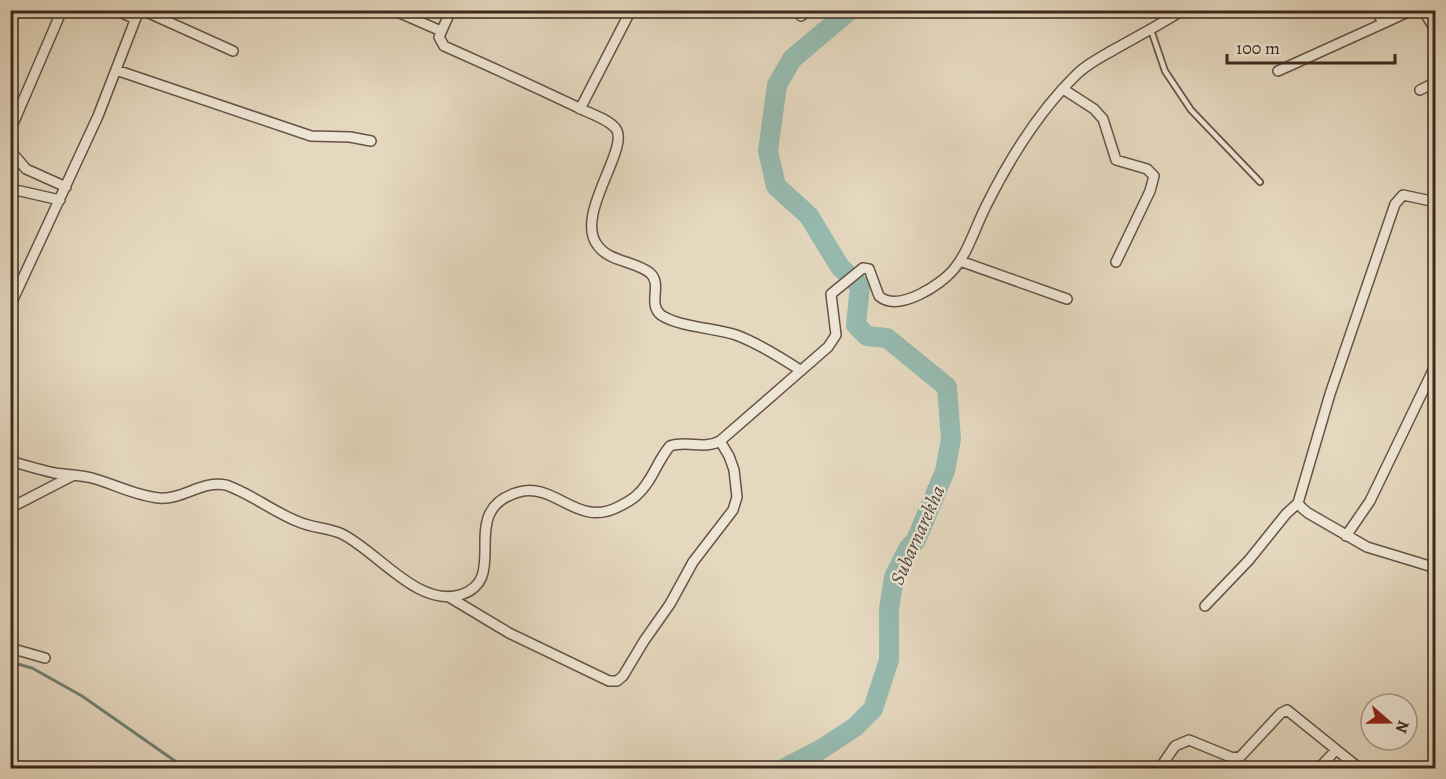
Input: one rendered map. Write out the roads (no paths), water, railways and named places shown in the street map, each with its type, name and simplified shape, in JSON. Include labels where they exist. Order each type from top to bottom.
[{"type":"street","points":[[10,131],[62,10]]},
{"type":"street","points":[[116,10],[138,13],[233,51]]},
{"type":"street","points":[[393,10],[441,31]]},
{"type":"street","points":[[451,10],[439,37],[444,46],[608,123],[618,134],[615,153],[593,212],[593,238],[603,251],[644,270],[653,277],[656,287],[655,305],[660,314],[735,335],[800,370]]},
{"type":"street","points":[[580,109],[631,10]]},
{"type":"street","points":[[449,597],[472,590],[482,579],[488,517],[496,504],[508,497],[520,492],[544,493],[584,512],[602,513],[636,497],[645,487],[670,446],[692,443],[712,446],[720,441],[834,340],[836,326],[831,296],[855,272],[865,267],[869,269],[879,296],[890,302],[932,289],[945,279],[960,261],[1003,174],[1027,136],[1063,89],[1079,72],[1095,60],[1183,10]]},
{"type":"street","points":[[1375,10],[1383,23]]},
{"type":"street","points":[[1278,70],[1412,10]]},
{"type":"street","points":[[1423,10],[1436,31]]},
{"type":"street","points":[[10,306],[98,116],[138,13]]},
{"type":"street","points":[[116,70],[311,136],[350,137],[371,141]]},
{"type":"street","points":[[1419,90],[1436,82]]},
{"type":"street","points":[[1063,89],[1094,109],[1103,119],[1116,160],[1147,169],[1154,176],[1150,191],[1116,262]]},
{"type":"street","points":[[10,150],[26,169],[66,187]]},
{"type":"street","points":[[10,191],[60,200]]},
{"type":"street","points":[[1205,606],[1244,566],[1286,514],[1298,503],[1330,394],[1395,204],[1403,195],[1436,202]]},
{"type":"street","points":[[960,261],[1067,299]]},
{"type":"street","points":[[1346,536],[1370,501],[1436,364]]},
{"type":"street","points":[[10,461],[56,473],[91,478],[147,496],[161,498],[175,498],[216,483],[226,485],[299,523],[341,534],[420,589],[449,597],[528,643],[609,681],[617,681],[623,676],[670,604],[693,562],[733,510],[737,497],[734,470],[720,441]]},
{"type":"street","points":[[10,508],[74,474]]},
{"type":"street","points":[[1298,503],[1302,508],[1367,548],[1436,568]]},
{"type":"street","points":[[10,648],[45,658]]},
{"type":"street","points":[[1160,768],[1175,746],[1189,740],[1236,758],[1248,750],[1281,712],[1286,710],[1359,768]]},
{"type":"street","points":[[1319,768],[1336,750]]},
{"type":"lane","points":[[1151,29],[1165,71],[1191,110],[1260,182]]},
{"type":"waterway","name":"Subarnarekha","points":[[785,768],[820,750],[855,727],[873,709],[889,660],[889,609],[894,577],[908,549],[916,540],[945,471],[951,439],[947,387],[887,338],[867,336],[856,325],[860,286],[840,267],[809,216],[776,186],[768,151],[777,85],[792,59],[850,10]]},
{"type":"waterway","points":[[10,662],[32,668],[82,696],[185,768]]}]
